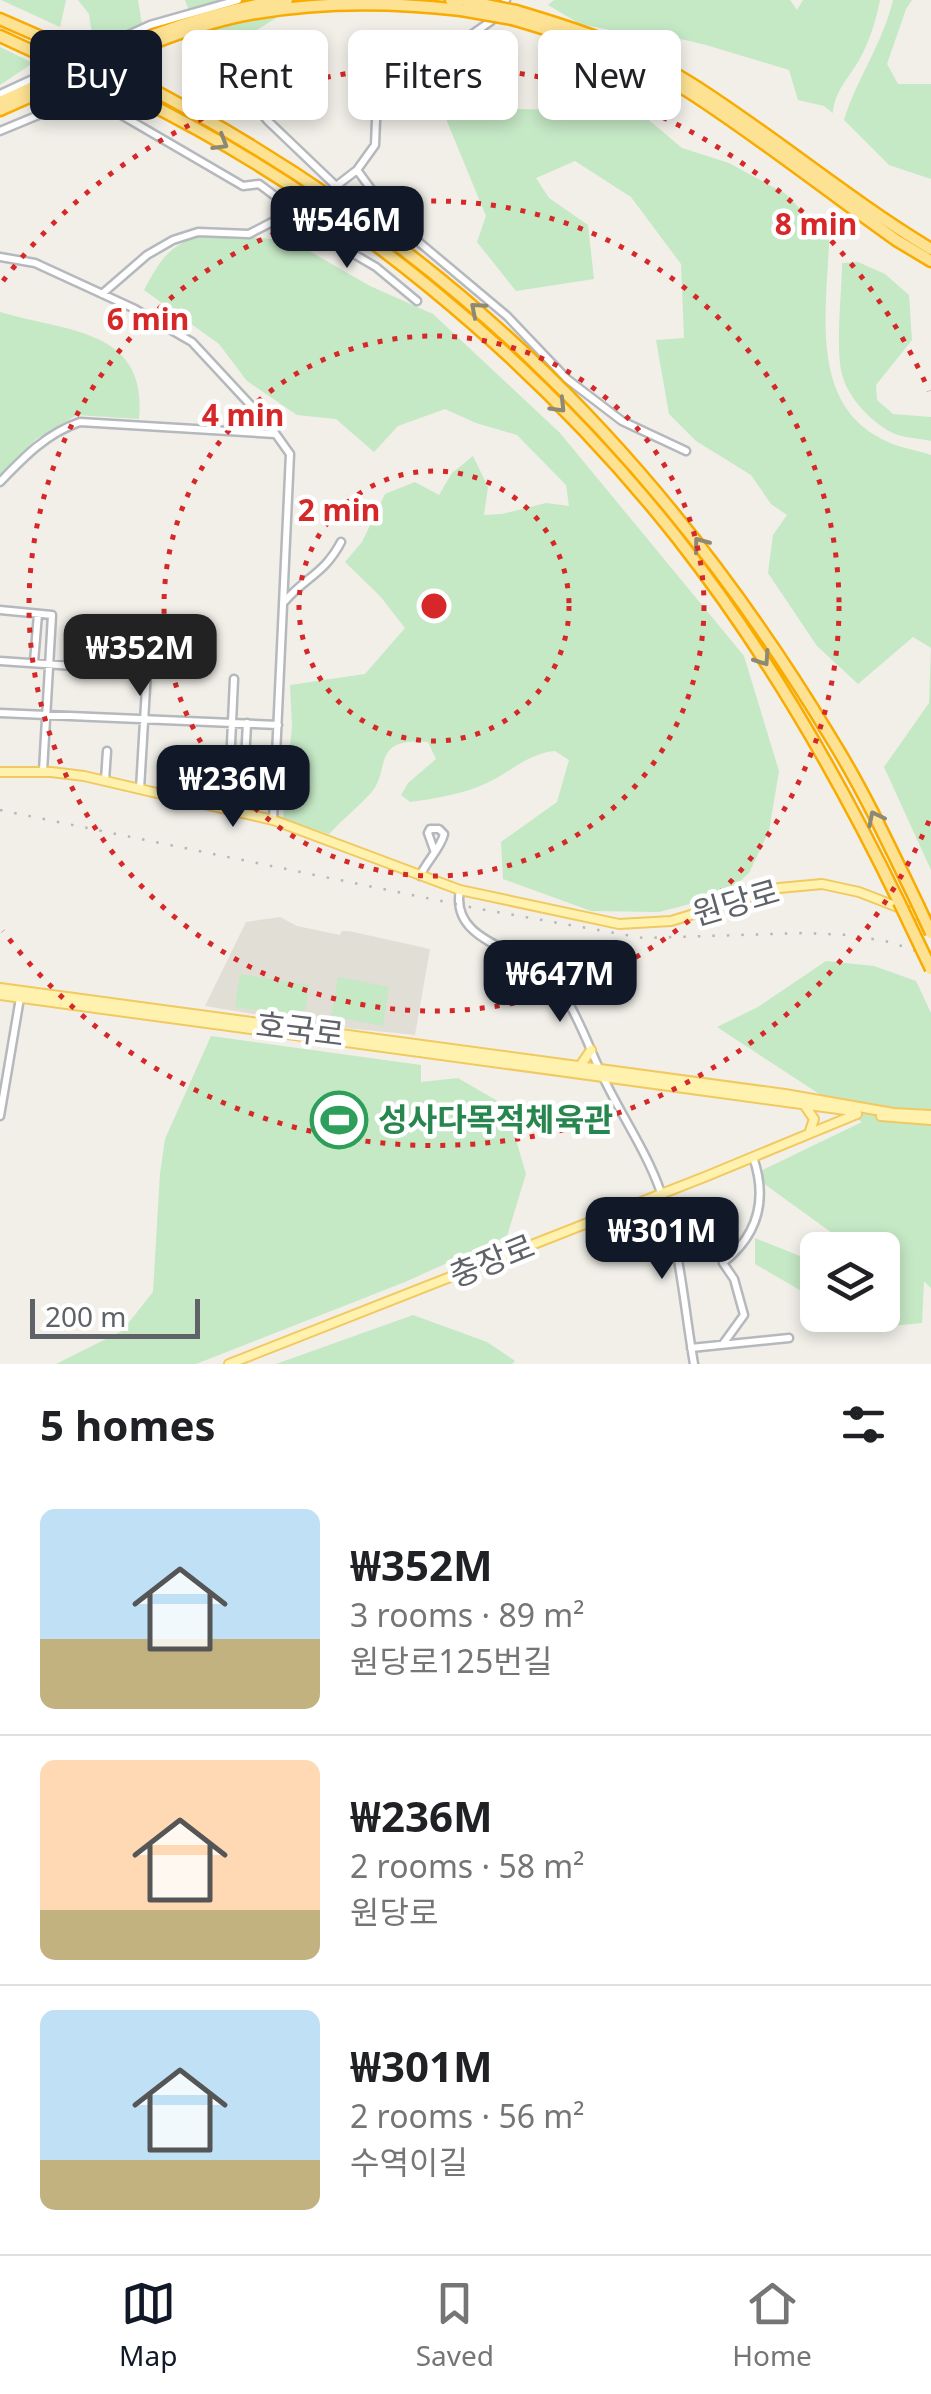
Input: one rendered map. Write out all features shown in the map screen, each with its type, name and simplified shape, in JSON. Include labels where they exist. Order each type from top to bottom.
[{"type":"highway","points":[[0,98],[176,28],[249,5],[287,0]]},
{"type":"highway","points":[[452,0],[464,6]]},
{"type":"highway","points":[[0,110],[150,46],[252,13],[397,3],[464,6],[572,28],[623,47],[690,82],[914,239],[931,247]]},
{"type":"highway","points":[[514,15],[604,49],[688,91],[931,261]]},
{"type":"highway","points":[[0,19],[132,79],[269,156],[400,246],[530,355],[624,452],[700,544],[770,640],[832,739],[931,933]]},
{"type":"highway","points":[[0,36],[135,97],[252,162],[378,248],[481,333],[590,438],[678,540],[775,676],[852,807],[931,969]]},
{"type":"main road","name":"원당로","points":[[0,772],[43,771],[105,780],[273,820],[460,890],[619,924],[647,924],[699,914],[779,888],[822,884],[859,892],[931,920]]},
{"type":"main road","name":"호국로","points":[[0,992],[20,998],[865,1110]]},
{"type":"main road","name":"호국로","points":[[0,992],[579,1067],[601,1074],[931,1118]]},
{"type":"main road","points":[[579,1067],[592,1050]]},
{"type":"main road","points":[[803,1103],[814,1119],[809,1134]]},
{"type":"main road","name":"충장로","points":[[229,1364],[865,1110]]},
{"type":"street","points":[[0,98],[150,25],[238,0]]},
{"type":"street","points":[[333,188],[357,170],[375,145],[376,120],[388,94],[491,22],[506,0]]},
{"type":"street","points":[[0,131],[87,95],[242,186],[260,184],[302,210],[417,301]]},
{"type":"street","points":[[267,120],[333,188],[414,238],[507,316],[567,378],[622,421],[686,451]]},
{"type":"street","points":[[357,170],[371,190],[359,204]]},
{"type":"street","points":[[102,294],[147,255],[173,240],[198,232],[249,234],[302,210]]},
{"type":"street","points":[[0,257],[35,262],[192,342],[290,454],[273,820]]},
{"type":"street","points":[[0,482],[39,444],[62,428],[80,422],[276,434]]},
{"type":"street","points":[[284,602],[299,585],[317,575],[341,542]]},
{"type":"street","points":[[0,610],[52,615],[43,771]]},
{"type":"street","points":[[34,663],[38,614]]},
{"type":"street","points":[[0,661],[147,670],[140,789]]},
{"type":"street","points":[[228,810],[234,679]]},
{"type":"street","points":[[0,712],[278,725]]},
{"type":"street","points":[[244,780],[247,723]]},
{"type":"street","points":[[105,780],[107,751]]},
{"type":"street","points":[[420,877],[434,850]]},
{"type":"street","points":[[460,890],[457,904],[464,920],[488,942],[549,976],[564,996],[601,1074],[639,1139],[662,1194],[694,1364]]},
{"type":"street","points":[[1,1116],[20,998]]},
{"type":"street","points":[[0,1053],[11,1054]]},
{"type":"street","points":[[722,1344],[744,1314],[734,1279],[723,1263],[744,1246],[756,1217],[760,1176],[753,1157]]},
{"type":"street","points":[[691,1348],[789,1338]]},
{"type":"shaded area","points":[[280,917],[297,926],[340,935],[349,931],[430,949],[415,1035],[326,1026],[205,1006],[246,922]]},
{"type":"green space","points":[[1,0],[66,0],[60,27]]},
{"type":"green space","points":[[78,0],[138,0],[143,30],[91,30],[89,14]]},
{"type":"green space","points":[[185,0],[306,0],[256,30],[196,30]]},
{"type":"green space","points":[[554,0],[790,0],[797,10],[803,0],[880,0],[869,40],[839,92],[833,113],[824,106],[798,100],[789,70],[681,39],[681,30],[610,30],[580,24],[548,5]]},
{"type":"green space","points":[[893,0],[912,0],[887,64],[898,84],[931,84],[931,179],[889,165],[844,120]]},
{"type":"green space","points":[[0,47],[30,62],[30,65],[0,85]]},
{"type":"green space","points":[[518,109],[538,109],[538,120],[649,120],[682,148],[729,163],[786,194],[829,240],[828,354],[833,380],[844,404],[861,425],[886,441],[931,455],[931,648],[913,637],[858,684],[817,646],[768,573],[773,535],[787,515],[771,504],[751,475],[696,441],[669,414],[656,340],[684,338],[681,264],[631,197],[575,161],[536,178],[549,198],[588,225],[594,279],[516,291],[477,242],[486,216],[446,120],[518,120]]},
{"type":"green space","points":[[209,233],[292,241],[370,286],[433,314],[560,433],[744,656],[779,771],[769,831],[749,873],[725,895],[659,912],[591,911],[503,879],[501,842],[557,802],[569,760],[555,751],[529,759],[470,790],[410,802],[401,795],[408,783],[436,759],[428,742],[397,745],[385,758],[370,794],[329,834],[283,819],[292,726],[290,685],[365,674],[405,628],[380,596],[345,562],[362,542],[385,494],[415,482],[439,495],[452,473],[473,456],[488,487],[484,515],[546,503],[569,506],[566,485],[517,435],[445,409],[398,426],[374,452],[336,419],[297,415],[247,381],[219,344],[144,290],[169,252]]},
{"type":"green space","points":[[858,262],[885,274],[909,295],[912,340],[876,385],[877,400],[893,414],[931,417],[931,441],[885,429],[862,408],[845,383],[839,349],[842,263]]},
{"type":"green space","points":[[0,312],[75,331],[116,350],[130,367],[138,389],[139,419],[77,415],[36,439],[0,477]]},
{"type":"green space","points":[[931,648],[931,870],[884,767],[929,703]]},
{"type":"green space","points":[[826,961],[874,966],[916,981],[931,1013],[931,1288],[924,1281],[922,1323],[900,1325],[900,1232],[831,1232],[752,1175],[862,1122],[717,1027],[758,1007]]},
{"type":"green space","points":[[240,974],[309,985],[304,1018],[235,1007]]},
{"type":"green space","points":[[338,977],[389,987],[383,1026],[331,1016]]},
{"type":"green space","points":[[211,1036],[421,1065],[421,1082],[458,1078],[506,1106],[526,1174],[507,1236],[405,1282],[196,1364],[56,1364],[122,1331],[153,1292],[165,1139]]},
{"type":"green space","points":[[755,1238],[800,1256],[800,1290],[755,1264]]},
{"type":"green space","points":[[413,1315],[487,1342],[515,1361],[276,1364]]},
{"type":"railway","points":[[0,810],[480,909],[643,938],[850,935],[890,942],[931,956]]},
{"type":"place","name":"성사다목적체육관","points":[[339,1120]]}]
